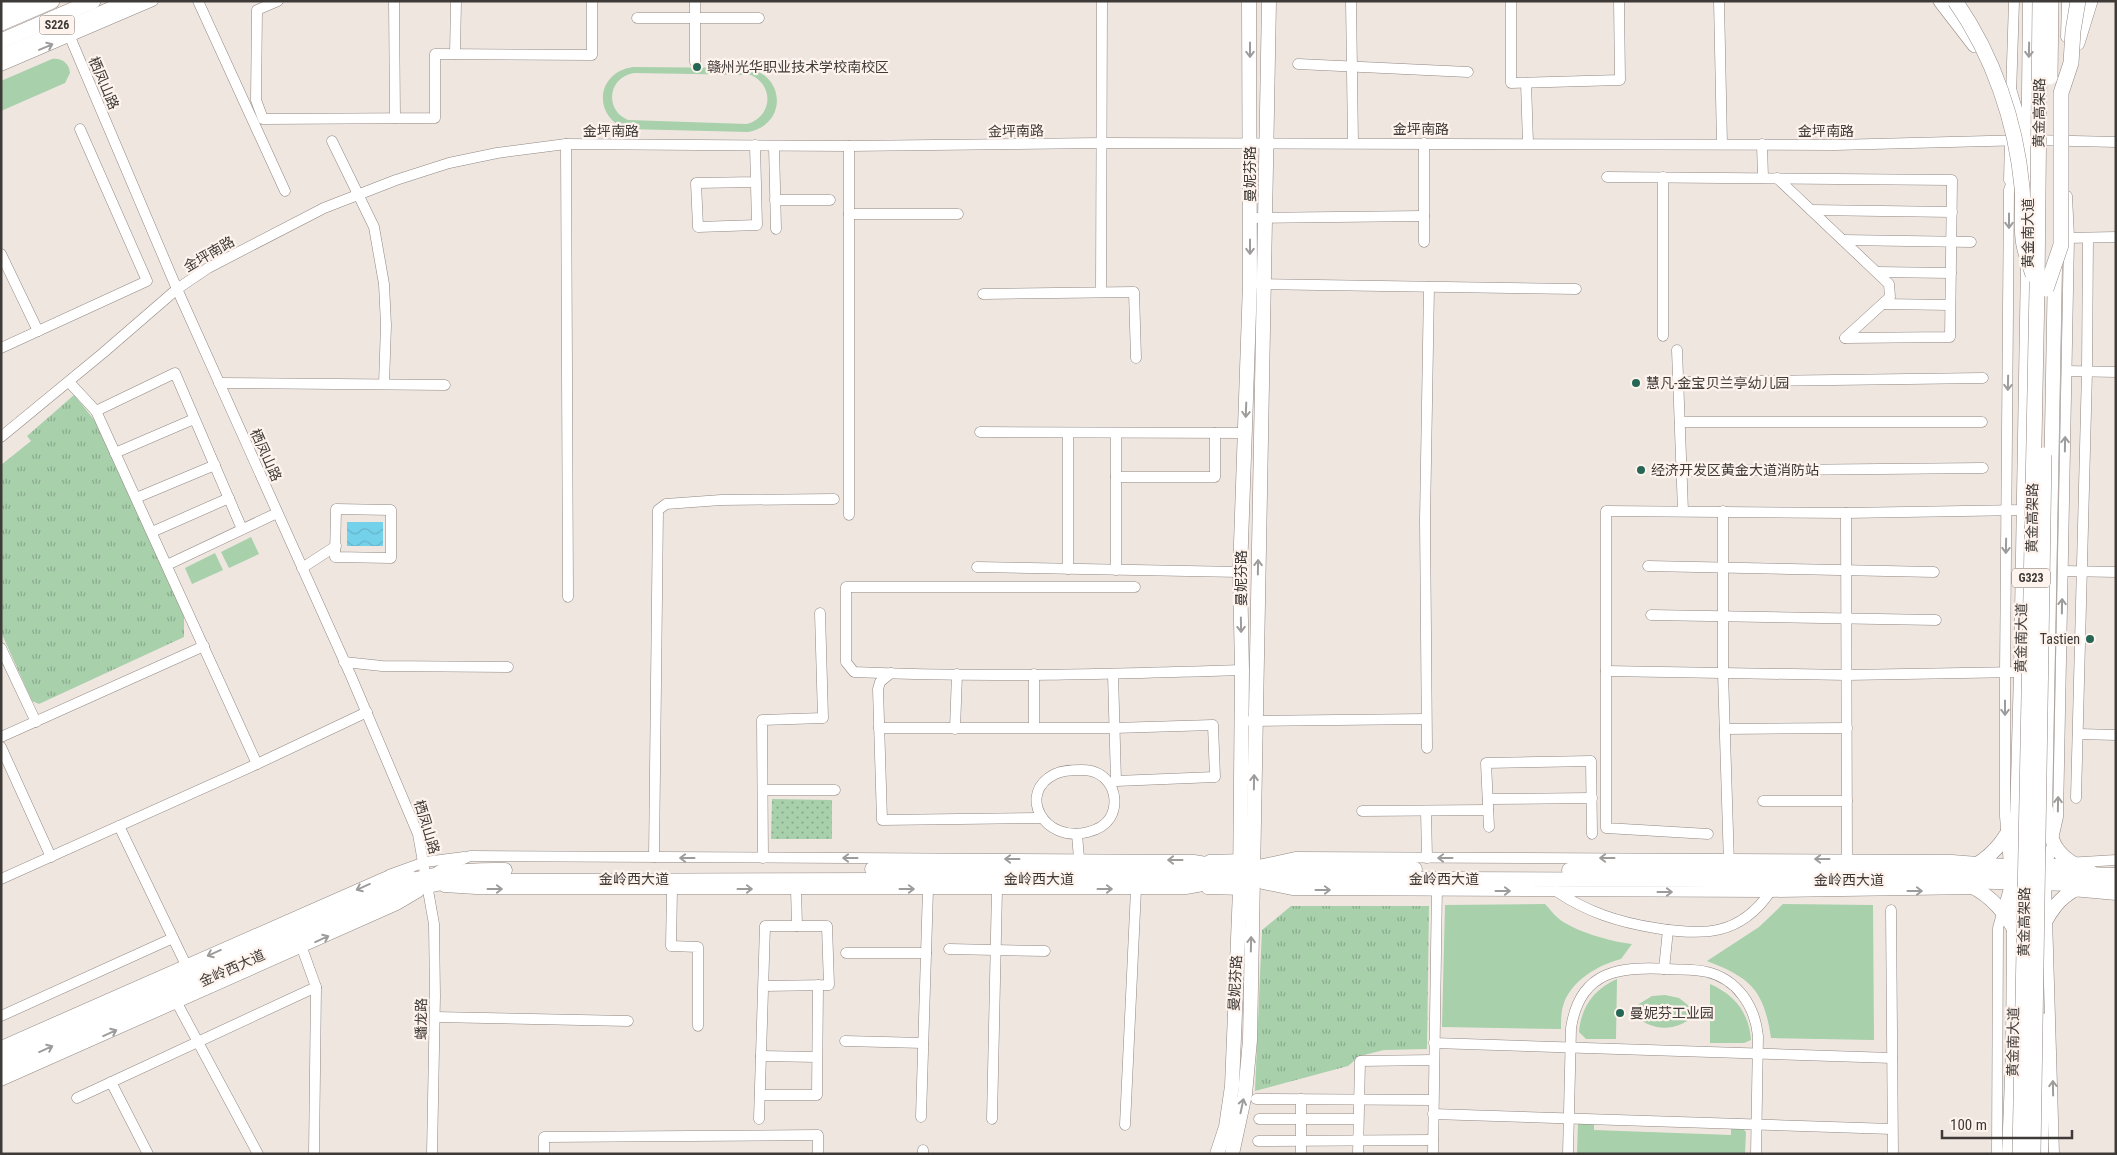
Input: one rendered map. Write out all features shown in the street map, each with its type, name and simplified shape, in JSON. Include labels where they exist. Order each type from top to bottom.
[{"type":"highway","points":[[1,7],[12,1]]},
{"type":"highway","points":[[1,23],[52,1]]},
{"type":"highway","points":[[1,41],[93,1]]},
{"type":"highway","points":[[1,56],[130,1]]},
{"type":"highway","points":[[1941,1],[1968,34],[1996,77]]},
{"type":"highway","points":[[1955,1],[1983,47],[1996,77],[2006,109],[2018,154],[2022,189],[2024,244],[2042,289]]},
{"type":"highway","name":"黄金高架路","points":[[2033,1154],[2042,289],[2040,1]]},
{"type":"highway","points":[[2071,64],[2073,31],[2078,1]]},
{"type":"highway","points":[[2042,289],[2061,245],[2061,93],[2090,1]]},
{"type":"highway","name":"黄金高架路","points":[[2020,1154],[2042,289],[2060,3]]},
{"type":"main road","name":"S226","points":[[1,14],[30,1]]},
{"type":"main road","name":"S226","points":[[1,49],[113,1]]},
{"type":"main road","name":"曼妮芬路","points":[[1232,1154],[1245,1094],[1250,1040],[1249,721],[1257,284],[1250,218],[1249,1]]},
{"type":"main road","name":"曼妮芬路","points":[[1249,721],[1242,670],[1240,572],[1245,432],[1257,284],[1265,218],[1269,1]]},
{"type":"main road","name":"黄金南大道","points":[[2009,1154],[2013,1052],[2014,929],[2012,876],[2017,809],[2021,672],[2029,244],[2027,140],[2030,1]]},
{"type":"main road","name":"黄金南大道","points":[[2041,1154],[2042,928],[2062,238],[2060,3]]},
{"type":"main road","points":[[1967,870],[1996,850],[2007,835],[2017,809]]},
{"type":"main road","points":[[2042,928],[2048,914],[2058,901],[2095,879],[2063,855],[2052,843],[2048,831],[2046,809]]},
{"type":"main road","name":"金岭西大道","points":[[1,1056],[380,891],[472,869],[1248,874],[1729,864],[1847,865],[1967,870],[2012,876],[2095,879],[2116,875]]},
{"type":"main road","name":"曼妮芬路","points":[[1217,1154],[1226,1127],[1232,1086],[1248,874]]},
{"type":"main road","name":"金岭西大道","points":[[1248,874],[1437,885],[1957,881],[2012,876]]},
{"type":"main road","name":"金岭西大道","points":[[2095,879],[2116,885]]},
{"type":"main road","name":"金岭西大道","points":[[1,1069],[384,901],[427,880]]},
{"type":"main road","points":[[1957,881],[1976,889],[1990,898],[2002,911],[2014,929]]},
{"type":"main road","points":[[2013,1052],[2042,1052]]},
{"type":"street","points":[[1,66],[153,1]]},
{"type":"street","points":[[198,1],[285,191]]},
{"type":"street","points":[[278,1],[257,10],[256,100],[263,119],[435,118],[434,54],[592,55],[592,1]]},
{"type":"street","points":[[394,1],[395,118]]},
{"type":"street","points":[[455,54],[456,1]]},
{"type":"street","points":[[695,1],[696,62]]},
{"type":"street","points":[[1101,292],[1102,1]]},
{"type":"street","points":[[1351,1],[1353,143]]},
{"type":"street","points":[[1512,1],[1511,83],[1620,80],[1619,1]]},
{"type":"street","points":[[1719,1],[1722,144]]},
{"type":"street","points":[[1997,1154],[1998,928],[2012,876],[2007,835],[2005,672],[2009,190],[2014,1]]},
{"type":"street","points":[[2054,1154],[2048,914],[2044,877],[2058,818],[2067,371],[2062,238],[2068,200],[2060,140],[2065,93],[2060,3]]},
{"type":"street","points":[[637,18],[759,18]]},
{"type":"street","name":"栖凤山路","points":[[70,37],[218,383],[367,712],[409,811],[418,834],[427,880]]},
{"type":"street","points":[[1298,64],[1468,72]]},
{"type":"street","points":[[1526,82],[1528,143]]},
{"type":"street","points":[[2009,190],[2027,140],[2011,89]]},
{"type":"street","points":[[1,348],[147,282],[80,129]]},
{"type":"street","points":[[332,140],[374,227],[384,284],[386,325],[384,384]]},
{"type":"street","name":"金坪南路","points":[[1,437],[69,382],[177,289],[216,264],[324,208],[359,194],[449,163],[497,153],[566,144],[849,146],[1101,143],[1762,144],[2027,140],[2116,142]]},
{"type":"street","points":[[1424,143],[1424,242]]},
{"type":"street","points":[[566,144],[568,597]]},
{"type":"street","points":[[1762,144],[1763,178]]},
{"type":"street","points":[[755,145],[756,182],[757,225],[698,227],[696,183],[756,182]]},
{"type":"street","points":[[774,146],[776,228]]},
{"type":"street","points":[[849,146],[849,515]]},
{"type":"street","points":[[1607,177],[1663,177],[1777,178],[1952,180],[1950,337],[1845,338],[1890,297],[1889,284],[1777,178]]},
{"type":"street","points":[[1663,177],[1664,336]]},
{"type":"street","points":[[775,200],[830,200]]},
{"type":"street","points":[[1811,210],[1952,212]]},
{"type":"street","points":[[849,214],[958,214]]},
{"type":"street","points":[[1250,218],[1424,216]]},
{"type":"street","points":[[2062,238],[2116,237]]},
{"type":"street","points":[[2076,798],[2087,371],[2088,238]]},
{"type":"street","points":[[1843,240],[1971,242]]},
{"type":"street","points":[[1,254],[38,331]]},
{"type":"street","points":[[1877,272],[1951,273]]},
{"type":"street","points":[[1257,284],[1576,289]]},
{"type":"street","points":[[1427,748],[1425,520],[1430,287]]},
{"type":"street","points":[[983,294],[1134,292],[1136,358]]},
{"type":"street","points":[[1883,304],[1950,305]]},
{"type":"street","points":[[1678,350],[1683,511]]},
{"type":"street","points":[[2067,371],[2116,372]]},
{"type":"street","points":[[96,410],[175,373],[242,529]]},
{"type":"street","points":[[1678,382],[1983,378]]},
{"type":"street","points":[[69,382],[96,410],[257,764]]},
{"type":"street","points":[[218,383],[445,385]]},
{"type":"street","points":[[115,453],[194,419]]},
{"type":"street","points":[[1680,422],[1982,422]]},
{"type":"street","points":[[980,432],[1245,432]]},
{"type":"street","points":[[1068,433],[1068,569]]},
{"type":"street","points":[[1116,433],[1116,570]]},
{"type":"street","points":[[1116,477],[1215,477],[1215,433]]},
{"type":"street","points":[[136,498],[215,465]]},
{"type":"street","points":[[1681,471],[1983,468]]},
{"type":"street","points":[[152,532],[229,498]]},
{"type":"street","points":[[654,857],[658,510],[666,504],[721,500],[834,499]]},
{"type":"street","points":[[336,510],[392,510],[391,558],[335,557],[336,546],[336,510]]},
{"type":"street","points":[[1708,834],[1606,828],[1606,511],[1846,514],[2023,510]]},
{"type":"street","points":[[1,1046],[384,877],[427,880],[476,890],[1186,889],[1248,874],[1296,857],[1729,864],[1723,673],[1723,511]]},
{"type":"street","points":[[167,565],[277,513]]},
{"type":"street","points":[[1846,514],[1847,865],[1952,860],[1981,862],[2012,876]]},
{"type":"street","points":[[302,568],[336,546]]},
{"type":"street","points":[[1648,566],[1934,572]]},
{"type":"street","points":[[977,567],[1240,572]]},
{"type":"street","points":[[2063,572],[2116,572]]},
{"type":"street","points":[[1135,587],[846,587],[846,662],[854,672],[891,673],[1113,674],[1242,670]]},
{"type":"street","points":[[764,858],[762,720],[823,718],[820,613]]},
{"type":"street","points":[[1652,615],[1936,620]]},
{"type":"street","points":[[1,737],[204,646]]},
{"type":"street","points":[[1,648],[36,722]]},
{"type":"street","points":[[344,662],[382,666],[508,667]]},
{"type":"street","points":[[1606,671],[1847,675],[2021,672]]},
{"type":"street","points":[[891,673],[880,682],[878,689],[882,820],[1042,818]]},
{"type":"street","points":[[955,729],[957,674]]},
{"type":"street","points":[[1034,674],[1034,727]]},
{"type":"street","points":[[879,728],[1114,728],[1213,725],[1215,777],[1113,783],[1100,774],[1088,770],[1066,771],[1054,775],[1045,782],[1039,793],[1037,805],[1042,818],[1056,831],[1078,834],[1100,827],[1109,818],[1115,801],[1113,783],[1114,728],[1113,674]]},
{"type":"street","points":[[1,879],[257,764],[367,712]]},
{"type":"street","points":[[1249,721],[1426,719]]},
{"type":"street","points":[[1725,730],[1847,728]]},
{"type":"street","points":[[2078,734],[2116,735]]},
{"type":"street","points":[[1,747],[51,857]]},
{"type":"street","points":[[1489,827],[1486,763],[1591,761],[1592,834]]},
{"type":"street","points":[[763,790],[835,790]]},
{"type":"street","points":[[1488,799],[1592,798]]},
{"type":"street","points":[[1763,801],[1847,801]]},
{"type":"street","points":[[1362,811],[1488,810]]},
{"type":"street","points":[[1426,811],[1427,858]]},
{"type":"street","points":[[119,826],[186,965]]},
{"type":"street","points":[[1078,834],[1079,859]]},
{"type":"street","points":[[1,1081],[397,905],[427,880],[470,856],[1194,860],[1248,874],[1293,890],[1437,885],[1556,891],[1770,892],[1976,889],[2012,876]]},
{"type":"street","points":[[2044,877],[2074,863],[2116,860]]},
{"type":"street","points":[[2044,877],[2073,891],[2116,895]]},
{"type":"street","name":"蟠龙路","points":[[427,880],[434,924],[435,1017],[432,1154]]},
{"type":"street","points":[[1432,1154],[1437,885]]},
{"type":"street","points":[[796,889],[797,926]]},
{"type":"street","points":[[921,1117],[928,889]]},
{"type":"street","points":[[992,1119],[997,889]]},
{"type":"street","points":[[1124,1125],[1136,889]]},
{"type":"street","points":[[672,890],[671,946],[698,947],[698,1026]]},
{"type":"street","points":[[1556,891],[1580,907],[1607,918],[1668,930],[1698,933],[1725,929],[1751,914],[1770,892]]},
{"type":"street","points":[[1891,910],[1893,1154]]},
{"type":"street","points":[[759,1119],[764,926],[827,926],[829,985],[763,986]]},
{"type":"street","points":[[1664,968],[1668,930]]},
{"type":"street","points":[[1,1016],[173,938]]},
{"type":"street","points":[[302,948],[316,987],[314,1154]]},
{"type":"street","points":[[949,949],[1045,951]]},
{"type":"street","points":[[846,953],[926,953]]},
{"type":"street","points":[[1568,1154],[1570,1048],[1574,1010],[1583,995],[1595,982],[1620,970],[1638,967],[1707,972],[1724,979],[1739,990],[1749,1004],[1756,1020],[1756,1154]]},
{"type":"street","points":[[760,1095],[817,1095],[818,986]]},
{"type":"street","points":[[77,1098],[316,987]]},
{"type":"street","points":[[177,1003],[258,1154]]},
{"type":"street","points":[[435,1017],[628,1021]]},
{"type":"street","points":[[845,1041],[923,1044]]},
{"type":"street","points":[[1434,1043],[1892,1058]]},
{"type":"street","points":[[761,1056],[817,1057]]},
{"type":"street","points":[[1358,1154],[1360,1060],[1434,1060]]},
{"type":"street","points":[[111,1082],[148,1154]]},
{"type":"street","points":[[1256,1098],[1433,1100]]},
{"type":"street","points":[[1301,1099],[1301,1154]]},
{"type":"street","points":[[1433,1114],[1892,1129]]},
{"type":"street","points":[[1259,1120],[1358,1119]]},
{"type":"street","points":[[544,1154],[544,1137],[818,1135],[818,1154]]},
{"type":"street","points":[[1258,1141],[1433,1140]]},
{"type":"green space","points":[[52,59],[62,60],[67,64],[70,73],[65,83],[1,111],[1,81]]},
{"type":"green space","points":[[633,67],[745,68],[759,72],[768,79],[775,89],[777,99],[775,110],[770,120],[761,127],[748,132],[627,129],[616,123],[608,115],[604,105],[603,95],[606,86],[612,77],[621,71]],"holes":[[[634,73],[751,75],[764,86],[767,93],[767,101],[762,115],[747,124],[628,120],[620,115],[612,102],[614,87],[625,76]]]},
{"type":"green space","points":[[74,395],[96,422],[184,615],[184,637],[39,704],[32,701],[1,632],[1,465],[31,441],[27,436]]},
{"type":"green space","points":[[251,537],[259,554],[229,568],[221,552]]},
{"type":"green space","points":[[215,553],[223,570],[192,584],[185,568]]},
{"type":"green space","points":[[772,799],[832,800],[832,839],[771,839]]},
{"type":"green space","points":[[1545,904],[1558,918],[1573,927],[1614,941],[1632,944],[1621,959],[1594,970],[1572,989],[1563,1006],[1561,1029],[1442,1027],[1445,905]]},
{"type":"green space","points":[[1783,904],[1873,905],[1874,1040],[1771,1038],[1764,1008],[1753,988],[1735,973],[1707,961],[1759,927]]},
{"type":"green space","points":[[1291,906],[1429,906],[1427,1049],[1384,1050],[1360,1056],[1348,1066],[1255,1091],[1262,930]]},
{"type":"green space","points":[[1617,979],[1616,1039],[1586,1039],[1579,1032],[1586,1007],[1595,994]]},
{"type":"green space","points":[[1710,984],[1727,994],[1739,1006],[1747,1021],[1751,1040],[1744,1043],[1710,1043]]},
{"type":"green space","points":[[1665,995],[1679,998],[1694,1010],[1694,1016],[1679,1025],[1663,1028],[1647,1024],[1634,1013],[1634,1007],[1652,996]]},
{"type":"green space","points":[[1578,1122],[1594,1123],[1594,1130],[1731,1135],[1731,1128],[1743,1129],[1746,1132],[1745,1154],[1577,1154]]},
{"type":"water","points":[[347,522],[383,522],[383,546],[347,546]]},
{"type":"place","name":"赣州光华职业技术学校南校区","points":[[697,67]]},
{"type":"place","name":"慧凡-金宝贝兰亭幼儿园","points":[[1636,383]]},
{"type":"place","name":"经济开发区黄金大道消防站","points":[[1641,470]]},
{"type":"place","name":"Tastien","points":[[2090,639]]},
{"type":"place","name":"曼妮芬工业园","points":[[1620,1013]]}]
